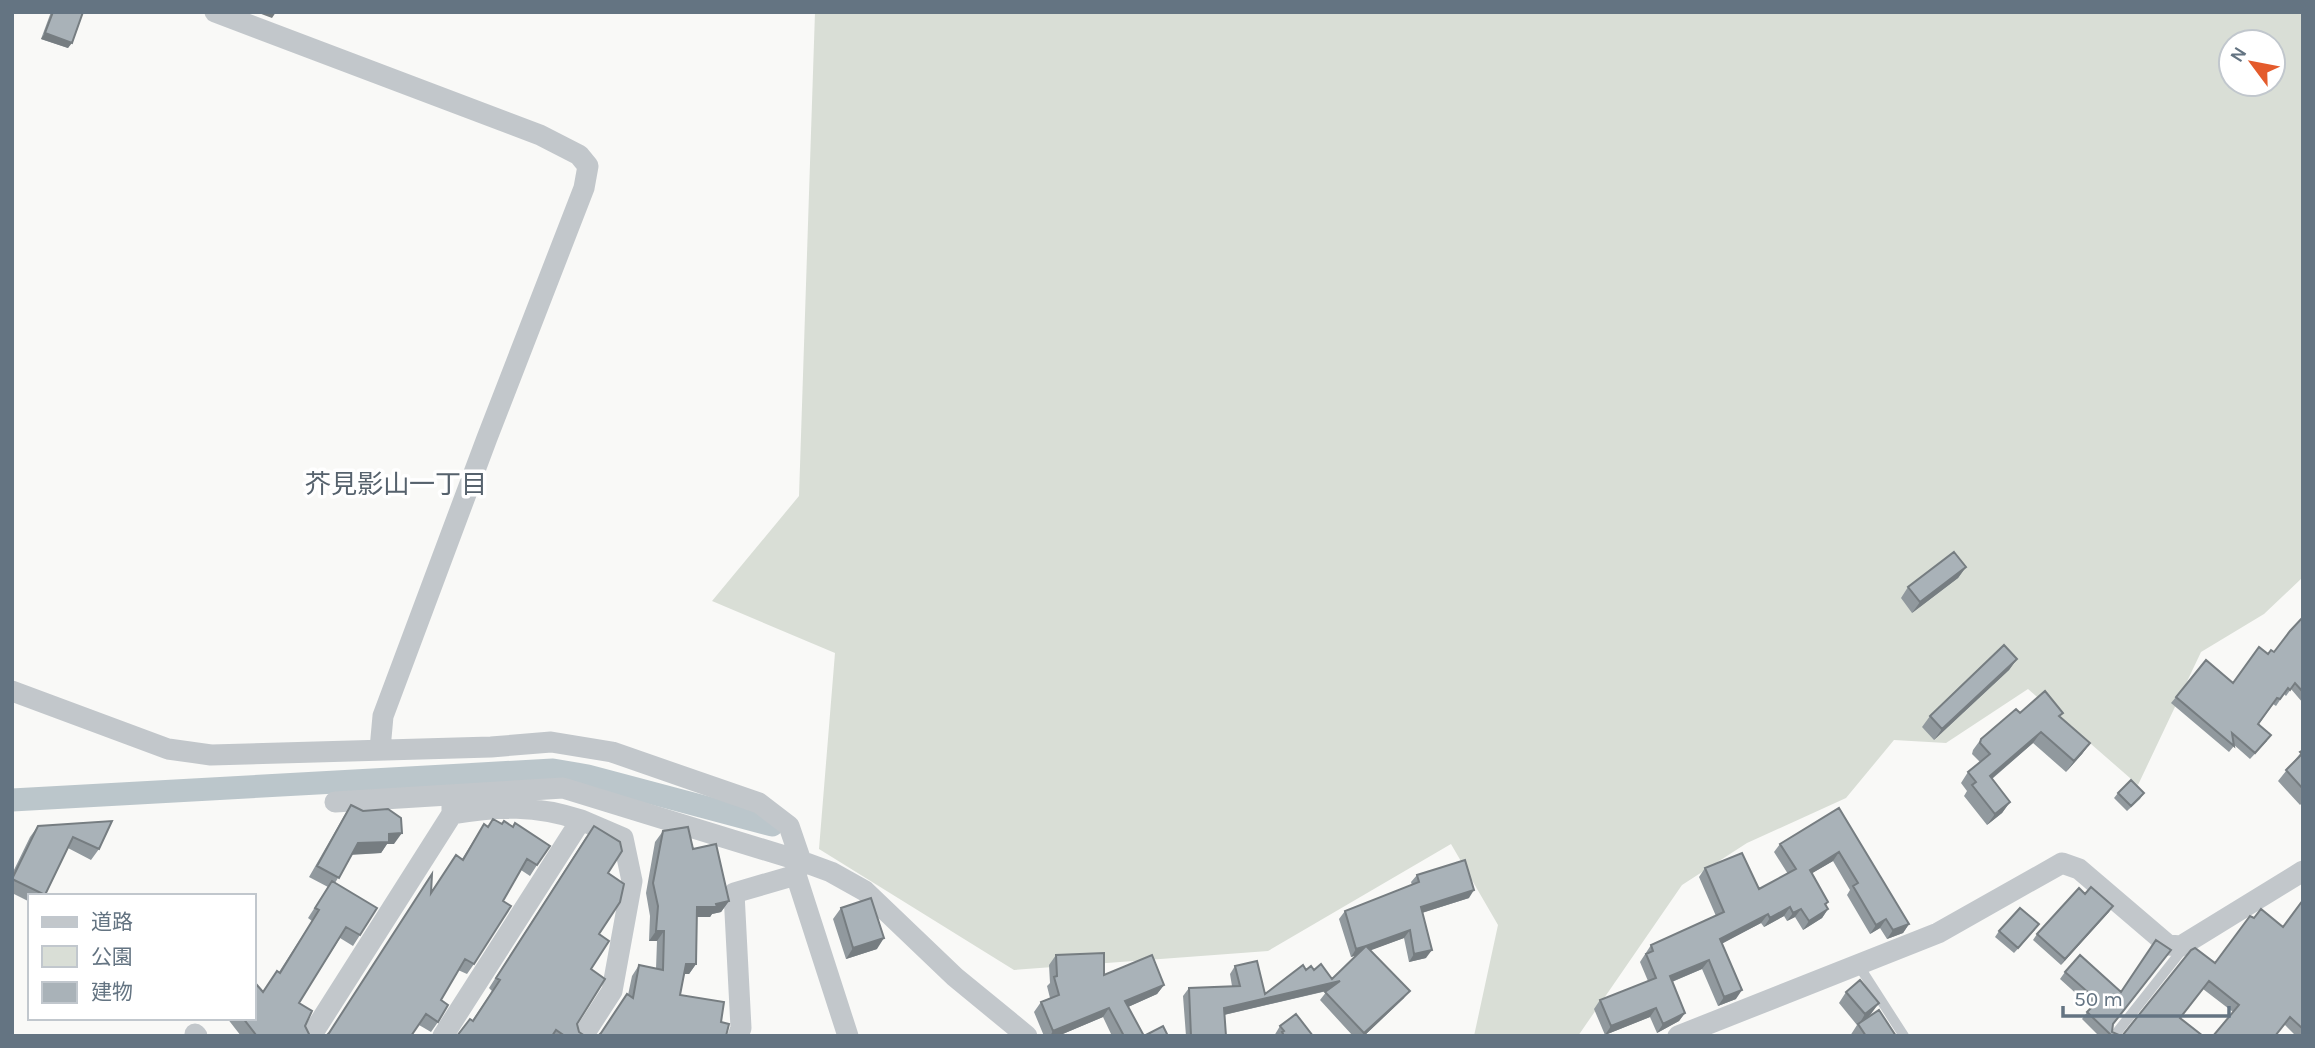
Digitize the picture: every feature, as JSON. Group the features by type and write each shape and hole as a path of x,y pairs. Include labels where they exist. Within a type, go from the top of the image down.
{"street":[{"path":"220,13 540,135 579,155 589,166 584,188 486,438 383,716 380,749"},
{"path":"12,691 168,749 211,755 491,747 551,742 611,752 759,803 789,826 798,868 849,1036"},
{"path":"452,804 563,789 798,868 831,872 865,891 955,976 1027,1036"},
{"path":"335,802 452,804 555,811 623,838 632,881 612,990 583,1036"},
{"path":"311,1036 452,804"},
{"path":"443,1036 581,820"},
{"path":"1678,1036 1938,933 2062,863 2078,869 2168,945 2181,946 2303,871"},
{"path":"738,1036 741,1028 734,893 798,868"}],"lane":[{"path":"2114,1036 2189,942"},
{"path":"1859,966 1904,1036"}],"green space":[{"path":"815,12 2303,12 2303,577 2264,614 2201,652 2138,785 2028,689 1946,743 1894,740 1846,798 1747,843 1682,885 1578,1036 1474,1036 1498,925 1451,844 1268,951 1014,970 819,849 835,653 712,601 799,496"}],"building":[{"path":"53,12 83,12 72,43 45,33"},
{"path":"1954,552 1966,567 1920,602 1908,587"},
{"path":"2303,617 2303,692 2295,683 2280,699 2277,698 2258,724 2271,735 2255,753 2232,733 2234,746 2176,697 2206,660 2233,683 2259,647 2268,654 2271,650 2274,652"},
{"path":"2004,645 2017,659 1942,729 1930,716"},
{"path":"2045,691 2063,713 2059,716 2090,743 2074,761 2041,732 1990,776 2010,802 1995,814 1972,785 1976,782 1968,772 1990,754 1980,743 1981,739 2016,709 2020,713"},
{"path":"2303,750 2303,789 2286,770"},
{"path":"2131,780 2144,793 2131,806 2118,793"},
{"path":"351,805 363,811 388,809 401,818 402,833 389,834 389,842 358,843 339,878 317,866"},
{"path":"1839,808 1909,924 1893,930 1886,919 1876,925 1853,886 1858,883 1839,852 1810,870 1828,902 1825,904 1828,909 1809,921 1801,909 1793,913 1790,907 1770,918 1768,914 1720,939 1742,990 1724,997 1709,960 1670,976 1685,1013 1663,1024 1656,1008 1611,1026 1600,1000 1656,978 1646,954 1653,951 1651,945 1724,912 1705,868 1742,853 1759,889 1796,869 1780,844"},
{"path":"493,819 502,824 504,821 513,827 515,823 550,846 537,865 527,859 503,901 511,906 474,964 465,959 441,1000 448,1005 438,1022 426,1014 411,1036 326,1036 432,874 431,893 456,855 463,860 484,824 488,827"},
{"path":"112,821 99,849 73,837 45,894 12,879 38,826"},
{"path":"594,826 620,842 622,851 608,873 624,884 620,902 599,934 609,941 591,969 605,979 577,1024 579,1032 585,1036 565,1036 556,1030 552,1036 457,1036 470,1019 473,1021 500,980 496,978"},
{"path":"688,827 693,849 716,844 729,901 716,904 717,907 697,907 696,964 686,964 680,995 724,1002 721,1022 729,1024 726,1036 598,1036 627,994 633,998 639,965 663,970 664,931 656,931 658,906 653,883 663,831"},
{"path":"1465,860 1474,890 1421,907 1432,950 1414,954 1410,930 1356,949 1345,911 1419,882 1417,875"},
{"path":"332,881 377,908 360,935 346,927 299,1003 312,1011 305,1026 310,1036 255,1036 245,1020 256,1020 256,986 263,992 277,971 280,973 319,910 315,908"},
{"path":"2091,887 2113,906 2065,959 2037,934 2079,888 2085,894"},
{"path":"871,898 884,938 853,948 841,908"},
{"path":"2303,900 2303,1029 2290,1017 2275,1036 2213,1036 2239,1005 2209,981 2180,1018 2203,1036 2122,1036 2191,950 2195,948 2215,963 2250,916 2254,918 2261,909 2283,927"},
{"path":"2020,908 2039,924 2018,948 1999,931"},
{"path":"2156,940 2171,950 2113,1024 2112,1032 2121,1036 2112,1036 2087,1012 2098,1001 2065,972 2080,955 2121,992"},
{"path":"1366,946 1410,991 1364,1033 1325,992 1340,981 1224,1008 1226,1036 1191,1036 1189,988 1240,986 1235,966 1257,961 1265,994 1303,965 1306,970 1311,966 1314,970 1321,964 1332,979"},
{"path":"1104,953 1104,975 1152,955 1164,985 1125,1001 1144,1036 1124,1036 1109,1008 1053,1031 1041,1002 1059,995 1054,977 1057,976 1056,955"},
{"path":"1860,980 1879,1003 1865,1014 1846,992"},
{"path":"1879,1010 1896,1036 1866,1036 1858,1024"},
{"path":"1296,1014 1313,1036 1284,1036 1280,1026"},
{"path":"1163,1026 1168,1036 1144,1036"}],"waterway":[{"path":"12,800 553,770 588,776 772,825"}],"district":[{"name":"芥見影山一丁目","path":"396,484"}]}
